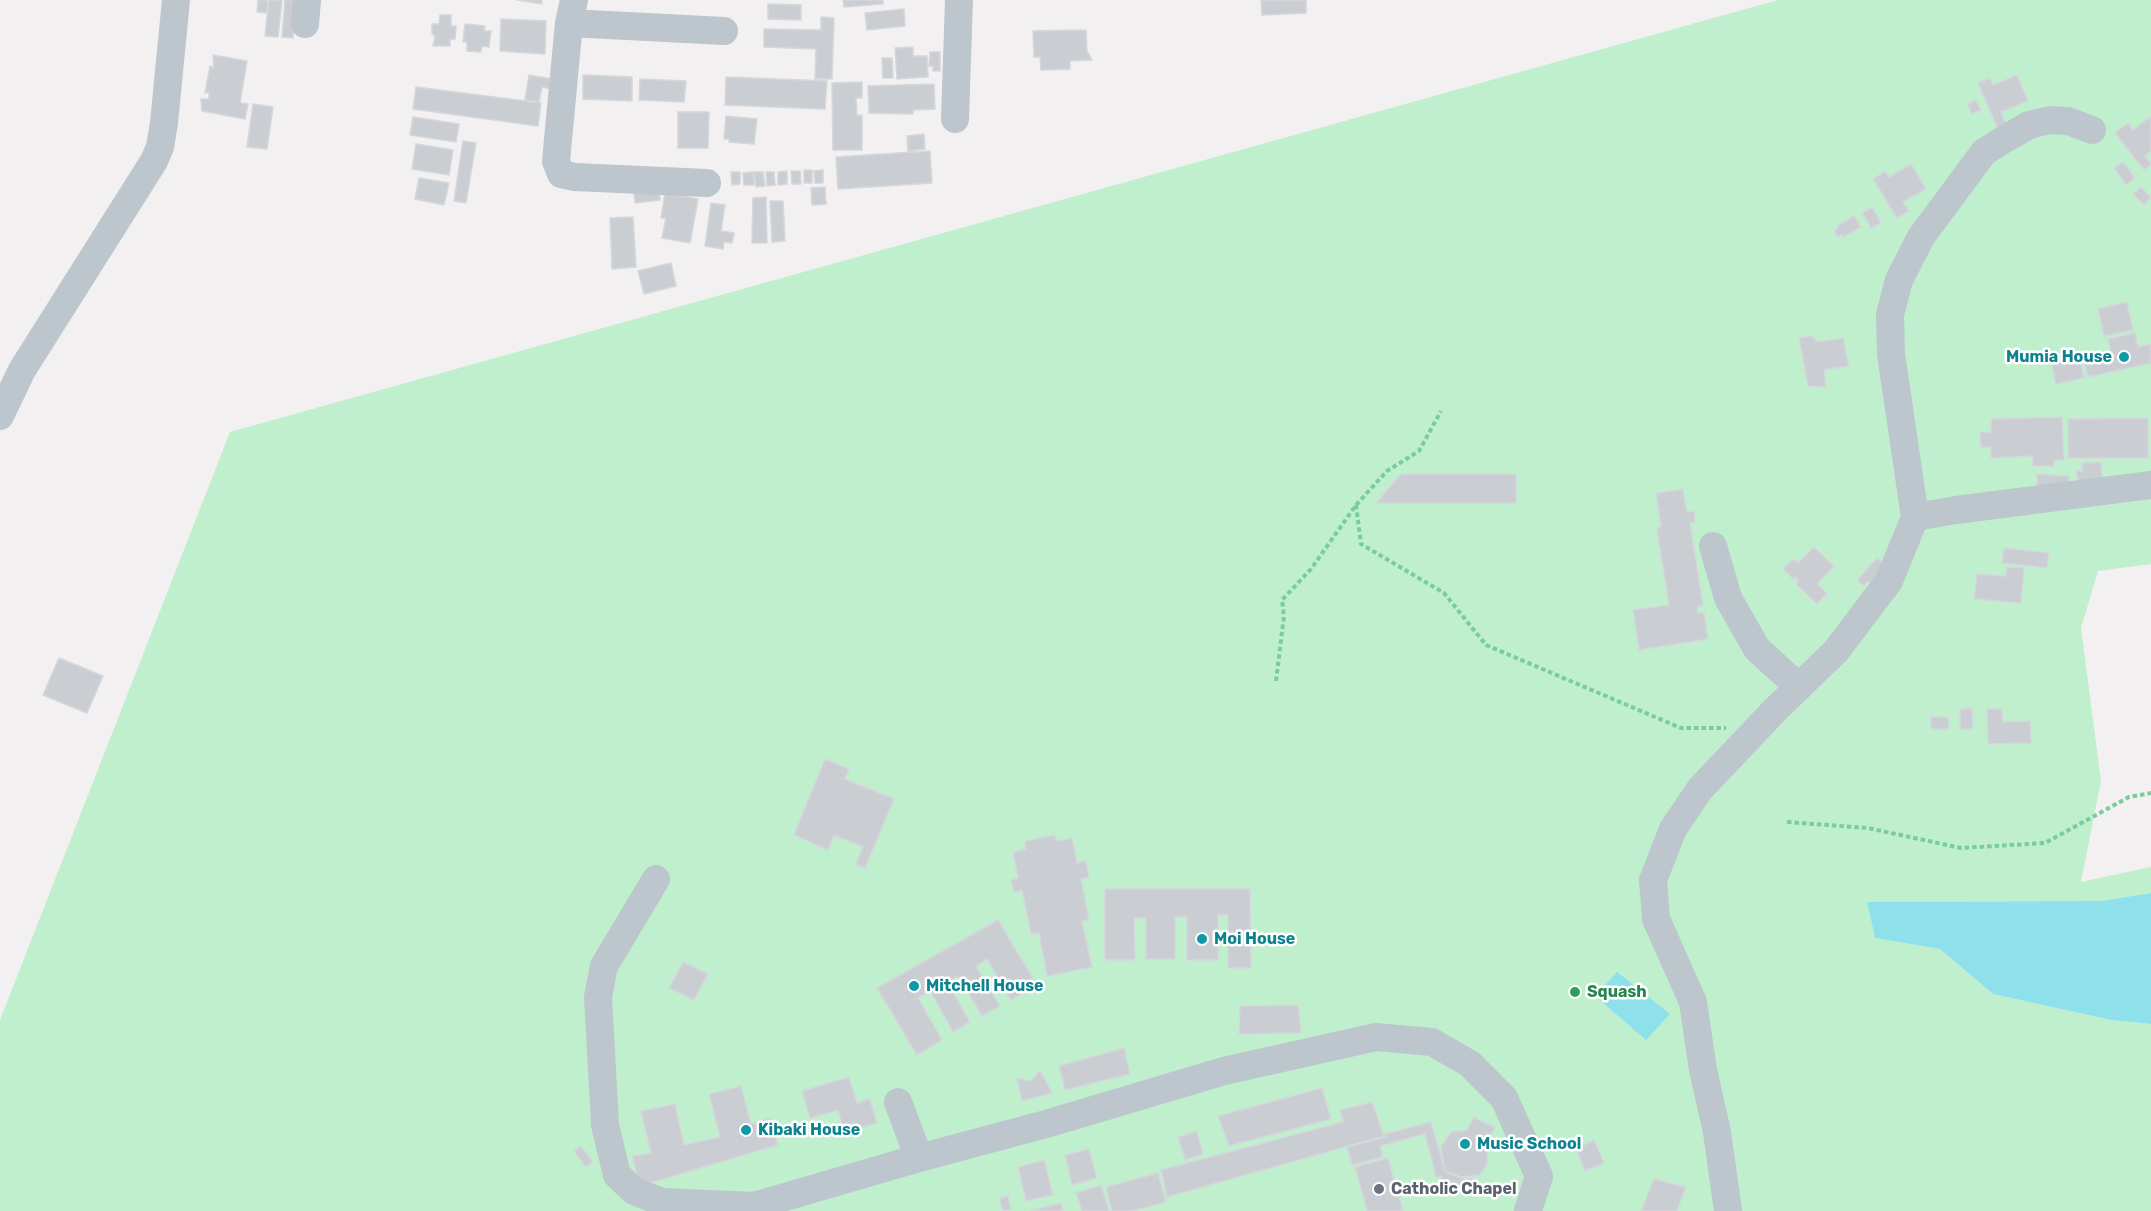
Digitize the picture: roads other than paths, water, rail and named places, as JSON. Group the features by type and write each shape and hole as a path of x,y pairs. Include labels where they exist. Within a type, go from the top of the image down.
{"street":[{"path":"0,416 39,340 116,223 154,161 160,147 176,0"},
{"path":"955,119 959,0"},
{"path":"707,183 575,177 561,174 556,161 572,11 724,31"},
{"path":"1728,1211 1717,1132 1703,1070 1693,1002 1656,919 1653,880 1673,829 1700,789 1836,651 1888,581 1915,517 1891,354 1890,315 1899,280 1921,237 1984,152 2030,125 2050,120 2068,121 2092,130"},
{"path":"1915,517 2151,485"},
{"path":"1713,546 1728,598 1757,649 1799,687"},
{"path":"656,879 604,966 598,997 605,1125 617,1175 634,1191 662,1202 747,1208 1046,1124 1224,1071 1376,1037 1432,1042 1470,1064 1504,1098 1539,1176 1528,1211"},
{"path":"898,1102 919,1158"}],"water":[{"path":"2151,893 2151,1024 2111,1020 1993,994 1940,949 1875,938 1867,902 2101,901"},
{"path":"1617,972 1670,1014 1646,1040 1595,996"}],"place":[{"name":"Mumia House","path":"2124,357"},
{"name":"Moi House","path":"1202,939"},
{"name":"Mitchell House","path":"914,986"},
{"name":"Squash","path":"1575,992"},
{"name":"Kibaki House","path":"746,1130"},
{"name":"Music School","path":"1465,1144"},
{"name":"Catholic Chapel","path":"1379,1189"}]}
